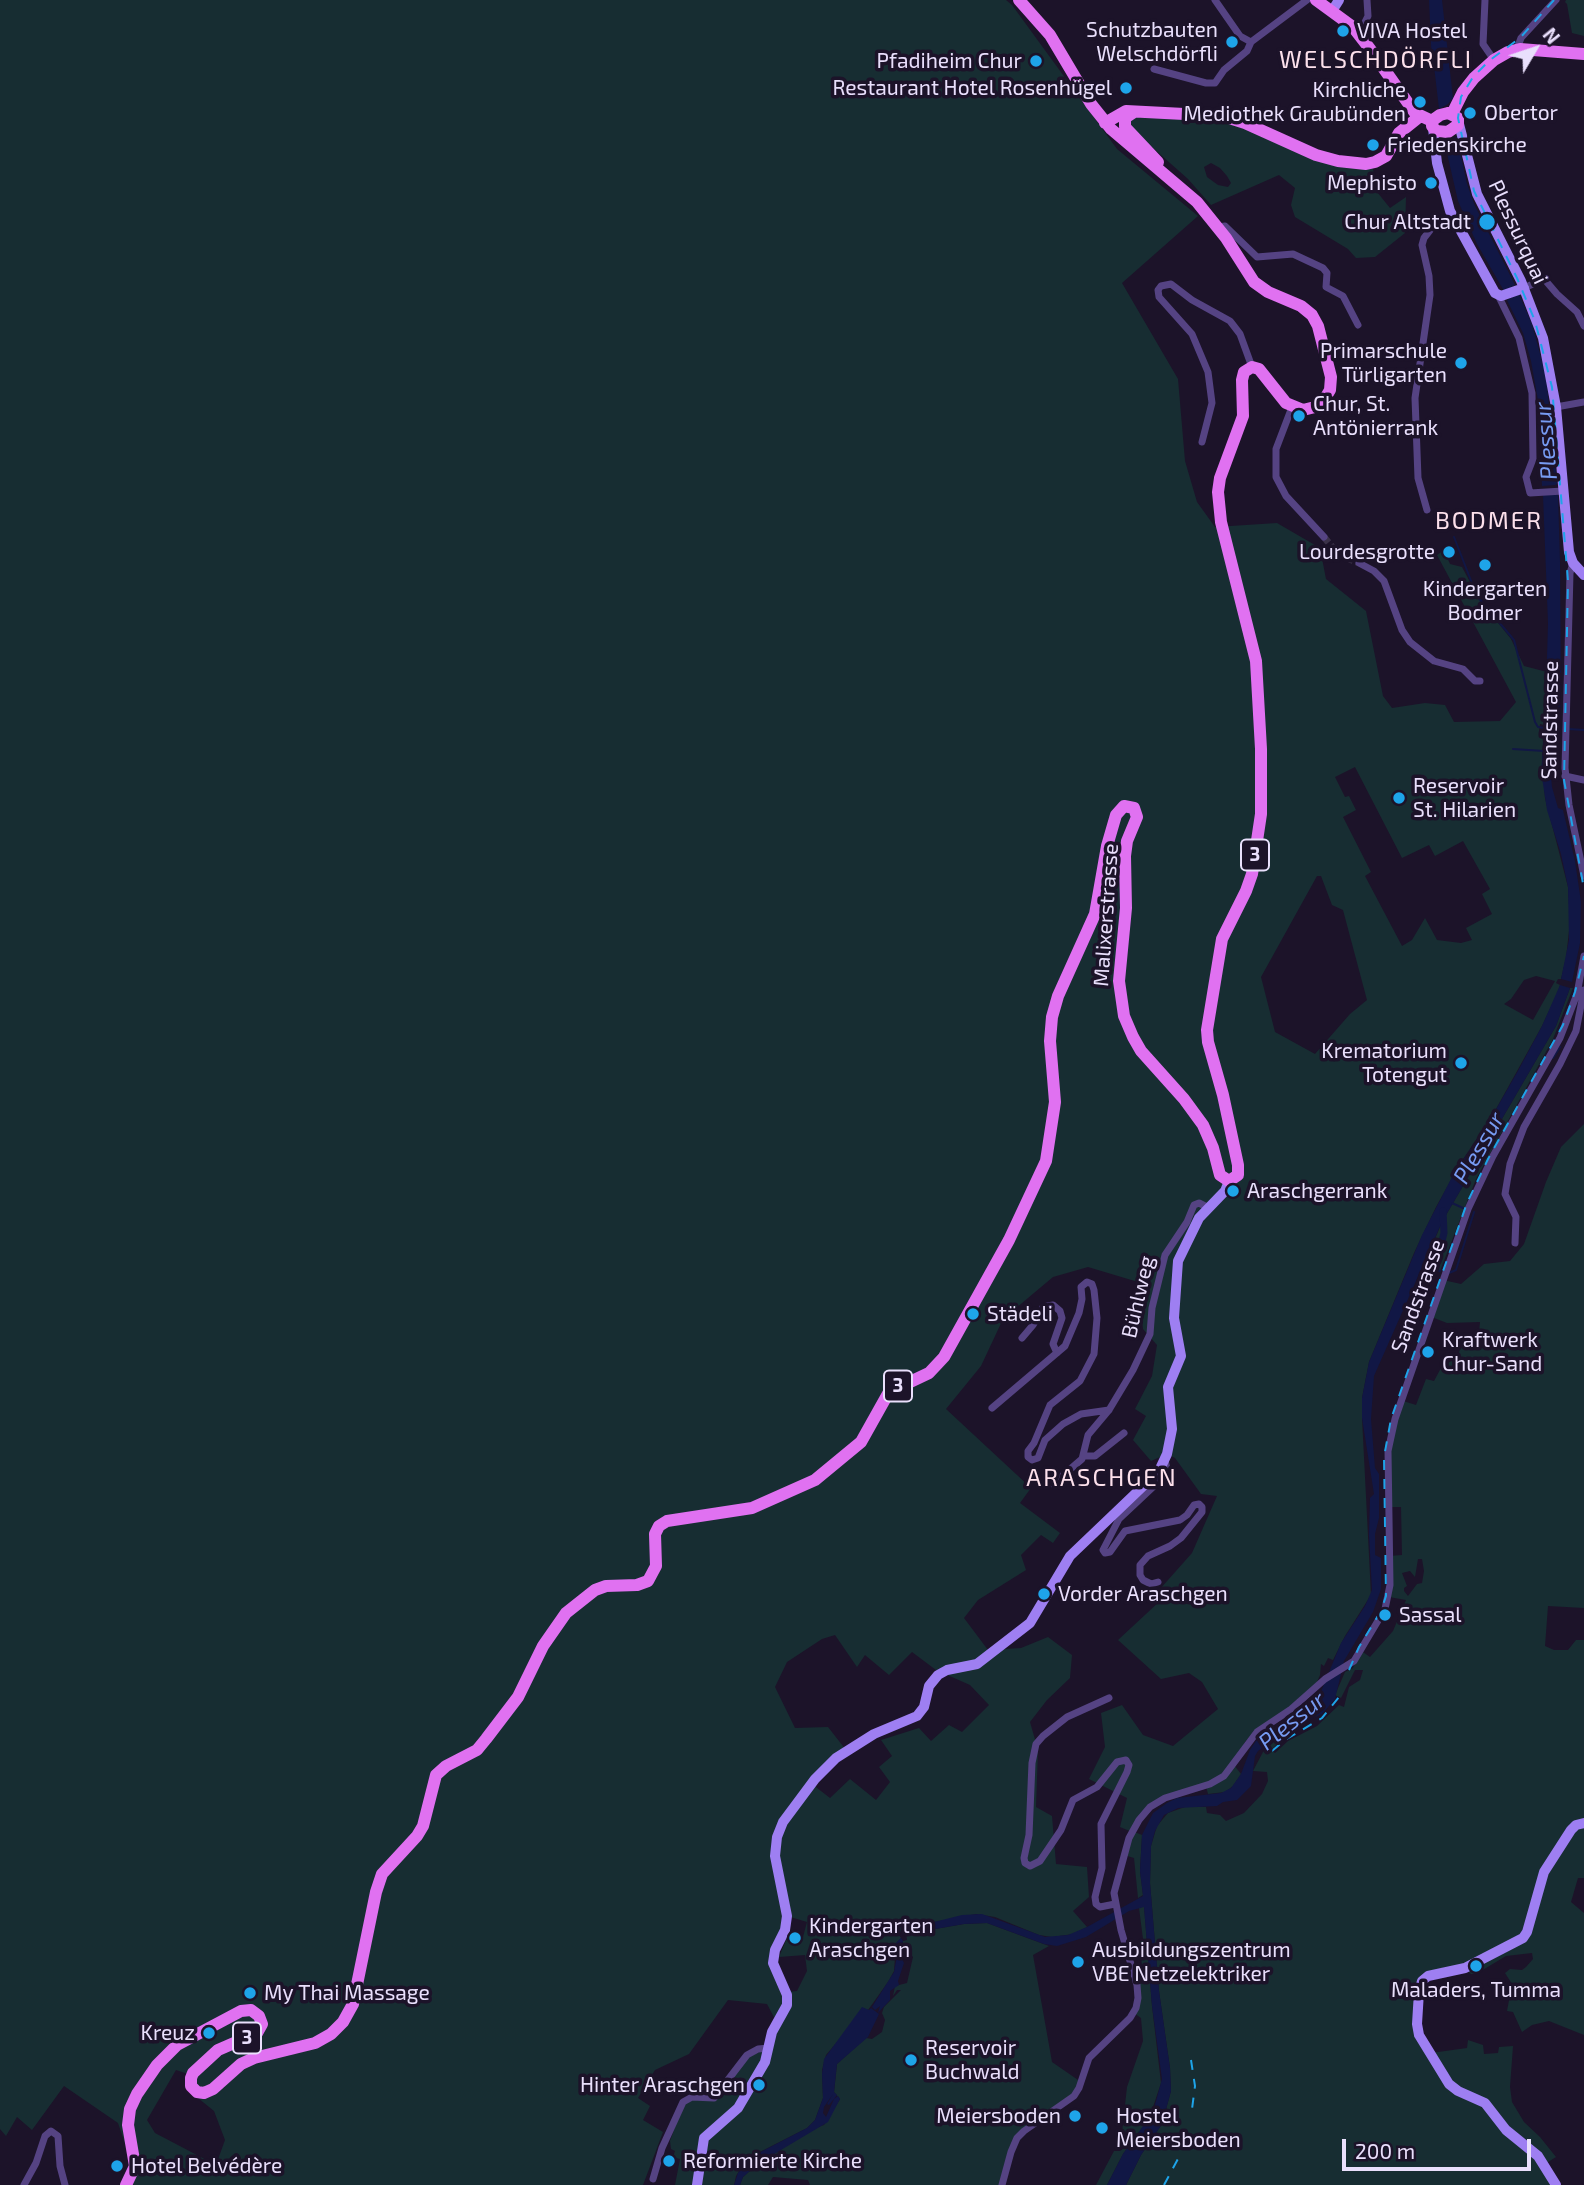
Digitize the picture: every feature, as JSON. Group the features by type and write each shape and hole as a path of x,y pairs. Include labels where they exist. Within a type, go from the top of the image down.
{"main road":[{"path":"1019,0 1050,35 1105,123 1128,146 1171,178"},
{"path":"1316,0 1336,6 1419,117 1447,121 1468,85 1494,60 1517,49 1584,54"},
{"path":"1105,123 1122,112 1228,117 1316,155 1361,164 1376,162 1386,156 1399,133 1419,117"},
{"path":"1134,112 1124,119 1126,129 1219,228 1254,282 1304,308 1317,323 1331,377 1330,390 1324,400 1315,407 1303,410 1292,407 1281,398 1261,370 1252,368"},
{"name":"3","path":"1229,1181 1237,1178 1239,1169 1207,1030 1222,939 1252,874 1262,792 1256,660 1217,498 1220,478 1243,416 1242,377 1244,372 1252,368"},
{"name":"Malixerstrasse","path":"126,2185 135,2166 128,2125 131,2104 157,2065 177,2045 241,2011 251,2010 259,2016 262,2024 257,2033 218,2050 193,2073 191,2086 197,2092 204,2093 213,2089 232,2070 245,2062 326,2038 347,2016 356,1992 382,1874 423,1826 436,1775 446,1766 477,1750 486,1739 517,1697 554,1627 566,1613 594,1590 606,1586 637,1585 648,1581 656,1566 655,1534 659,1526 667,1521 752,1508 814,1480 860,1442 889,1392 929,1373 947,1354 1009,1240 1046,1161 1055,1109 1050,1041 1054,1009 1093,921 1109,839 1116,815 1124,806 1132,807 1137,815 1127,841 1125,856 1126,908 1119,981 1124,1016 1141,1051 1199,1119 1213,1148 1220,1175 1229,1181"}],"street":[{"path":"1215,0 1240,36 1251,42"},
{"path":"1154,69 1213,83 1247,51 1251,42 1307,0"},
{"path":"1362,28 1368,16 1367,0"},
{"path":"1487,0 1483,44 1494,60"},
{"path":"1517,49 1521,38 1556,0"},
{"path":"1447,121 1440,174 1454,218 1501,296 1519,338 1532,393 1533,458 1526,477 1530,493 1561,491"},
{"name":"Plessurquai","path":"1447,121 1543,338 1556,407 1561,491 1569,552 1573,563"},
{"path":"1427,510 1418,478 1415,398 1430,295 1422,244 1431,229 1454,218"},
{"path":"1219,228 1225,226 1257,257 1293,254 1323,268 1327,273 1326,288 1343,296 1358,325"},
{"path":"1501,296 1545,279 1559,297 1577,312 1584,326"},
{"path":"1202,442 1212,402 1208,372 1192,334 1159,297 1158,290 1161,286 1171,284 1189,299 1230,321 1240,334 1252,368"},
{"path":"1556,407 1584,402"},
{"path":"1292,407 1276,449 1276,477 1286,496 1324,537"},
{"path":"1359,563 1374,571 1384,581 1409,642 1434,661 1462,669 1475,681 1480,681"},
{"path":"1573,563 1584,575"},
{"name":"Sandstrasse","path":"1573,563 1570,573 1565,776 1584,876"},
{"path":"1565,776 1584,780"},
{"name":"Sandstrasse","path":"1116,1906 1115,1887 1126,1847 1142,1815 1170,1795 1221,1778 1234,1765 1254,1736 1290,1710 1325,1679 1350,1664 1382,1615 1389,1597 1388,1451 1392,1426 1468,1209 1493,1156 1560,1038 1577,994 1584,957"},
{"path":"1515,1244 1516,1217 1504,1191 1512,1159 1521,1133 1581,1021 1584,990"},
{"path":"697,2185 704,2138 737,2108 764,2065 773,2029 785,2013 788,2003 773,1962 787,1916 775,1856 777,1837 785,1819 821,1772 840,1755 874,1734 918,1716 935,1677 947,1670 970,1667 980,1662 1006,1639 1030,1623 1070,1556 1155,1476 1165,1460 1173,1423 1168,1387 1181,1356 1174,1318 1176,1272 1188,1236 1207,1208 1225,1191 1229,1181"},
{"name":"Bühlweg","path":"1053,1484 1083,1456 1088,1435 1109,1410 1149,1339 1160,1270 1167,1251 1185,1226 1194,1205 1201,1203 1207,1208"},
{"name":"Bühlweg","path":"992,1408 1067,1342 1078,1316 1082,1285 1090,1283 1094,1290 1097,1318 1093,1357 1078,1382 1050,1405 1034,1443 1027,1452 1028,1457 1034,1460 1038,1458 1045,1440 1064,1423 1082,1414 1109,1410"},
{"path":"1022,1338 1045,1306 1055,1306 1062,1318 1053,1344 1057,1353"},
{"name":"Bühlweg","path":"1083,1456 1095,1455 1125,1433"},
{"path":"1158,1582 1151,1584 1143,1580 1140,1565 1148,1556 1182,1537 1201,1514 1202,1507 1199,1504 1194,1505 1180,1520 1125,1531 1110,1552 1105,1553 1103,1550 1119,1519 1168,1473 1165,1460"},
{"path":"1002,2185 1017,2138 1070,2099 1079,2088 1089,2058 1128,2020 1136,2008 1137,1985 1116,1906 1100,1907 1096,1904 1095,1897 1102,1866 1101,1824 1129,1763 1126,1760 1117,1762 1096,1789 1073,1800 1061,1830 1039,1863 1030,1866 1025,1863 1024,1858 1029,1835 1032,1763 1036,1744 1067,1717 1109,1698"},
{"path":"1556,2185 1538,2156 1506,2130 1485,2102 1458,2091 1448,2081 1419,2035 1419,1992 1422,1981 1428,1976 1465,1968 1523,1938 1544,1872 1571,1830 1584,1823"},
{"path":"653,2179 662,2148 683,2102 694,2097 714,2098 747,2055 758,2049 769,2049"},
{"path":"24,2185 36,2163 45,2136 51,2131 58,2136 60,2166 65,2185"}],"green space":[{"path":"0,0 1006,0 1117,149 1198,216 1122,283 1178,379 1185,461 1197,502 1215,527 1277,523 1320,548 1326,579 1366,611 1383,696 1392,708 1425,703 1445,705 1454,722 1500,721 1516,702 1437,555 1444,550 1450,564 1462,567 1479,599 1511,639 1524,666 1547,672 1544,725 1540,724 1539,731 1544,731 1542,754 1545,798 1568,887 1570,922 1566,958 1561,979 1556,983 1560,985 1558,992 1542,1026 1491,1118 1461,1162 1436,1207 1369,1362 1362,1398 1362,1418 1371,1595 1333,1660 1328,1658 1324,1666 1321,1664 1317,1682 1288,1708 1255,1730 1245,1742 1234,1765 1241,1774 1233,1786 1225,1792 1208,1794 1206,1786 1155,1804 1132,1831 1142,1835 1140,1871 1143,1895 1138,1898 1134,1858 1124,1855 1132,1832 1120,1827 1127,1798 1089,1779 1105,1747 1101,1713 1122,1705 1143,1735 1173,1746 1218,1709 1202,1682 1189,1673 1161,1679 1118,1640 1160,1601 1160,1589 1192,1553 1217,1496 1201,1494 1175,1458 1167,1454 1151,1461 1133,1440 1146,1416 1135,1409 1152,1376 1157,1345 1143,1329 1138,1282 1088,1267 1053,1277 1003,1319 981,1366 946,1409 1031,1488 1020,1503 1060,1533 1053,1543 1041,1535 1021,1555 1026,1570 978,1600 964,1618 988,1650 1021,1648 1048,1637 1072,1655 1070,1678 1047,1700 1030,1722 1038,1750 1036,1807 1052,1816 1056,1864 1087,1867 1089,1897 1073,1911 1087,1927 1073,1934 1052,1937 1039,1935 995,1917 976,1914 930,1923 923,1928 987,1923 1049,1946 1033,1955 1052,2062 1081,2082 1077,2091 1017,2138 1002,2185 810,2185 808,2180 773,2177 768,2185 740,2185 743,2177 759,2163 824,2125 840,2099 834,2092 837,2064 866,2038 872,2039 882,2032 884,2007 901,1990 897,1990 893,1996 895,1986 907,1983 913,1957 909,1953 901,1956 903,1941 907,1940 906,1933 902,1934 902,1930 898,1934 901,1938 896,1943 894,1971 888,1982 868,2010 862,2008 826,2055 822,2070 823,2098 815,2120 807,2128 756,2154 743,2165 734,2185 675,2185 680,2159 673,2157 675,2151 671,2149 670,2141 684,2101 709,2098 743,2059 769,2048 777,2023 767,2004 728,2000 689,2054 655,2070 638,2098 650,2106 643,2120 663,2132 643,2185 125,2185 133,2167 118,2123 64,2086 32,2130 17,2117 6,2136 0,2129","holes":["1355,767 1402,858 1429,845 1435,856 1463,841 1490,889 1482,894 1492,914 1466,928 1472,940 1461,943 1437,940 1425,918 1412,940 1402,946 1365,876 1371,872 1343,817 1356,810 1349,796 1345,797 1335,777","1317,876 1321,876 1332,905 1343,910 1367,1000 1350,1014 1315,1054 1275,1032 1261,977","1536,976 1555,981 1533,1020 1504,1004 1511,999 1524,980","835,1635 857,1667 865,1655 889,1675 912,1652 936,1670 970,1685 989,1705 962,1732 949,1725 931,1741 919,1728 881,1740 892,1756 879,1767 890,1782 876,1800 850,1779 830,1798 812,1784 846,1750 828,1727 795,1728 775,1687 787,1662 822,1639","787,1916 807,1922 803,1937 789,1933 779,1957 805,1955 807,1971 797,1991 786,1992 775,1950","176,2070 188,2074 188,2090 214,2111 225,2140 216,2165 155,2133 147,2120"]},
{"path":"1566,0 1584,0 1584,36 1572,33"},
{"path":"1213,115 1308,152 1371,163 1377,183 1373,187 1390,208 1406,197 1405,233 1375,257 1356,258 1348,249 1295,217 1291,205 1295,188 1279,175 1211,205 1188,179 1135,132 1126,117","holes":["1211,163 1220,168 1231,183 1228,187 1218,185 1207,177 1204,167"]},
{"path":"1570,988 1573,988 1553,1039 1476,1179 1440,1271 1424,1266 1442,1222 1556,1026"},
{"path":"1584,1124 1584,1608 1548,1606 1545,1646 1554,1650 1568,1650 1576,1640 1584,1640 1584,1878 1578,1878 1571,1902 1584,1913 1584,2035 1549,2021 1532,2025 1522,2032 1513,2012 1507,2011 1512,1984 1505,1973 1510,1969 1522,1970 1533,1959 1532,1953 1506,1956 1476,1974 1471,1974 1465,1968 1428,1976 1417,2019 1431,2053 1467,2048 1468,2040 1483,2045 1484,2054 1498,2053 1499,2047 1513,2046 1510,2087 1512,2102 1524,2122 1556,2157 1545,2164 1556,2185 1126,2185 1141,2155 1162,2124 1171,2091 1150,1883 1151,1846 1157,1826 1168,1813 1185,1807 1206,1807 1207,1813 1220,1815 1226,1821 1244,1813 1262,1794 1268,1781 1267,1772 1253,1771 1263,1752 1278,1738 1301,1727 1271,1750 1275,1753 1288,1741 1317,1726 1339,1705 1344,1707 1349,1687 1360,1680 1363,1670 1355,1670 1341,1698 1335,1695 1345,1672 1353,1668 1360,1650 1370,1657 1393,1631 1406,1600 1389,1597 1389,1556 1402,1555 1401,1507 1389,1507 1388,1465 1400,1400 1416,1405 1426,1379 1434,1381 1441,1368 1458,1356 1461,1345 1479,1332 1480,1322 1447,1323 1429,1316 1443,1280 1461,1284 1484,1264 1510,1261 1524,1244 1561,1147","holes":["1418,1559 1422,1559 1422,1583 1417,1584 1408,1596 1404,1591 1407,1586 1402,1573 1410,1571 1415,1577"]},
{"path":"1144,1906 1161,2083 1149,2119 1123,2154 1107,2185 1096,2185 1114,2151 1120,2151 1127,2087 1143,2041 1141,2018 1134,2013 1137,1985 1143,1983 1140,1940 1143,1939 1139,1908"}],"water":[{"path":"1429,0 1442,0 1453,98 1439,109 1432,65"},
{"path":"1457,137 1467,184 1475,206 1515,285 1504,291 1477,244 1458,201 1444,140"},
{"name":"Plessur","path":"1519,294 1532,324 1546,376 1555,485 1542,486 1539,406 1531,361 1523,333 1507,300"},
{"path":"1556,494 1560,562 1561,689 1558,725 1550,754 1550,766 1552,787 1558,808 1563,810 1575,861 1581,902 1580,943 1572,982 1561,979 1569,940 1568,887 1547,810 1541,771 1548,623 1543,495"},
{"name":"Plessur","path":"1560,985 1570,988 1556,1026 1442,1222 1374,1376 1371,1419 1375,1468 1379,1474 1379,1518 1375,1534 1375,1555 1381,1558 1381,1589 1373,1612 1344,1661 1335,1699 1322,1714 1283,1732 1258,1751 1251,1786 1237,1800 1223,1802 1217,1806 1178,1808 1164,1815 1155,1831 1151,1846 1150,1883 1171,2091 1162,2124 1141,2155 1126,2185 1107,2185 1123,2154 1153,2112 1162,2079 1152,2006 1144,1907 1129,1911 1086,1937 1057,1946 1044,1944 987,1923 923,1928 930,1923 962,1915 982,1914 1045,1937 1068,1935 1143,1896 1140,1871 1142,1835 1153,1813 1177,1798 1221,1793 1231,1788 1241,1774 1256,1741 1320,1694 1341,1643 1372,1590 1369,1535 1370,1498 1374,1494 1362,1418 1362,1398 1369,1362 1422,1235 1452,1177 1519,1069"},
{"path":"901,1938 901,1957 904,1963 899,1985 890,1991 890,2000 878,2013 880,2006 875,2010 872,2007 894,1972 896,1943"},
{"path":"862,2007 869,2010 871,2008 879,2014 868,2037 837,2064 834,2092 837,2095 829,2105 827,2104 833,2094 824,2107 823,2113 826,2117 834,2099 838,2096 840,2099 828,2122 759,2163 743,2177 740,2185 734,2185 738,2173 751,2157 807,2128 815,2120 823,2098 824,2059"}],"waterway":[{"path":"1454,537 1477,596 1514,640 1535,722 1538,727 1545,728"},
{"path":"1568,729 1584,730"},
{"path":"1513,749 1544,751"},
{"path":"1553,1058 1560,1047"},
{"path":"1452,1203 1463,1208"},
{"path":"1436,1266 1444,1233 1443,1211"},
{"path":"1449,1273 1456,1270 1474,1212"},
{"path":"1424,1266 1440,1271"}],"tunnel":[{"path":"1324,537 1338,554 1359,563"}],"railway":[{"path":"1554,0 1520,38 1490,60 1473,77 1461,97 1458,118 1474,191 1535,321 1552,387 1568,581 1564,780 1584,889"},
{"path":"1349,1670 1359,1647 1381,1611 1386,1596 1384,1457 1391,1419 1467,1203 1488,1159 1563,1025 1584,956"},
{"path":"1272,1751 1322,1718 1339,1697"},
{"path":"1191,2060 1195,2086 1192,2109"},
{"path":"1164,2185 1180,2155"}],"place":[{"name":"VIVA Hostel","path":"1343,31"},
{"name":"Schutzbauten Welschdörfli","path":"1232,42"},
{"name":"Pfadiheim Chur","path":"1036,61"},
{"name":"Restaurant Hotel Rosenhügel","path":"1126,88"},
{"name":"Kirchliche Mediothek Graubünden","path":"1420,102"},
{"name":"Obertor","path":"1470,113"},
{"name":"Friedenskirche","path":"1373,145"},
{"name":"Mephisto","path":"1431,183"},
{"name":"Chur Altstadt","path":"1487,222"},
{"name":"Primarschule Türligarten","path":"1461,363"},
{"name":"Chur, St. Antönierrank","path":"1299,416"},
{"name":"Lourdesgrotte","path":"1449,552"},
{"name":"Kindergarten Bodmer","path":"1485,565"},
{"name":"Reservoir St. Hilarien","path":"1399,798"},
{"name":"Krematorium Totengut","path":"1461,1063"},
{"name":"Araschgerrank","path":"1233,1191"},
{"name":"Städeli","path":"973,1314"},
{"name":"Kraftwerk Chur-Sand","path":"1428,1352"},
{"name":"Vorder Araschgen","path":"1044,1594"},
{"name":"Sassal","path":"1385,1615"},
{"name":"Kindergarten Araschgen","path":"795,1938"},
{"name":"Ausbildungszentrum VBE Netzelektriker","path":"1078,1962"},
{"name":"Maladers, Tumma","path":"1476,1966"},
{"name":"My Thai Massage","path":"250,1993"},
{"name":"Kreuz","path":"209,2033"},
{"name":"Reservoir Buchwald","path":"911,2060"},
{"name":"Hinter Araschgen","path":"759,2085"},
{"name":"Meiersboden","path":"1075,2116"},
{"name":"Hostel Meiersboden","path":"1102,2128"},
{"name":"Reformierte Kirche","path":"669,2161"},
{"name":"Hotel Belvédère","path":"117,2166"}],"district":[{"name":"WELSCHDÖRFLI","path":"1376,60"},
{"name":"BODMER","path":"1489,521"},
{"name":"ARASCHGEN","path":"1102,1478"}]}
